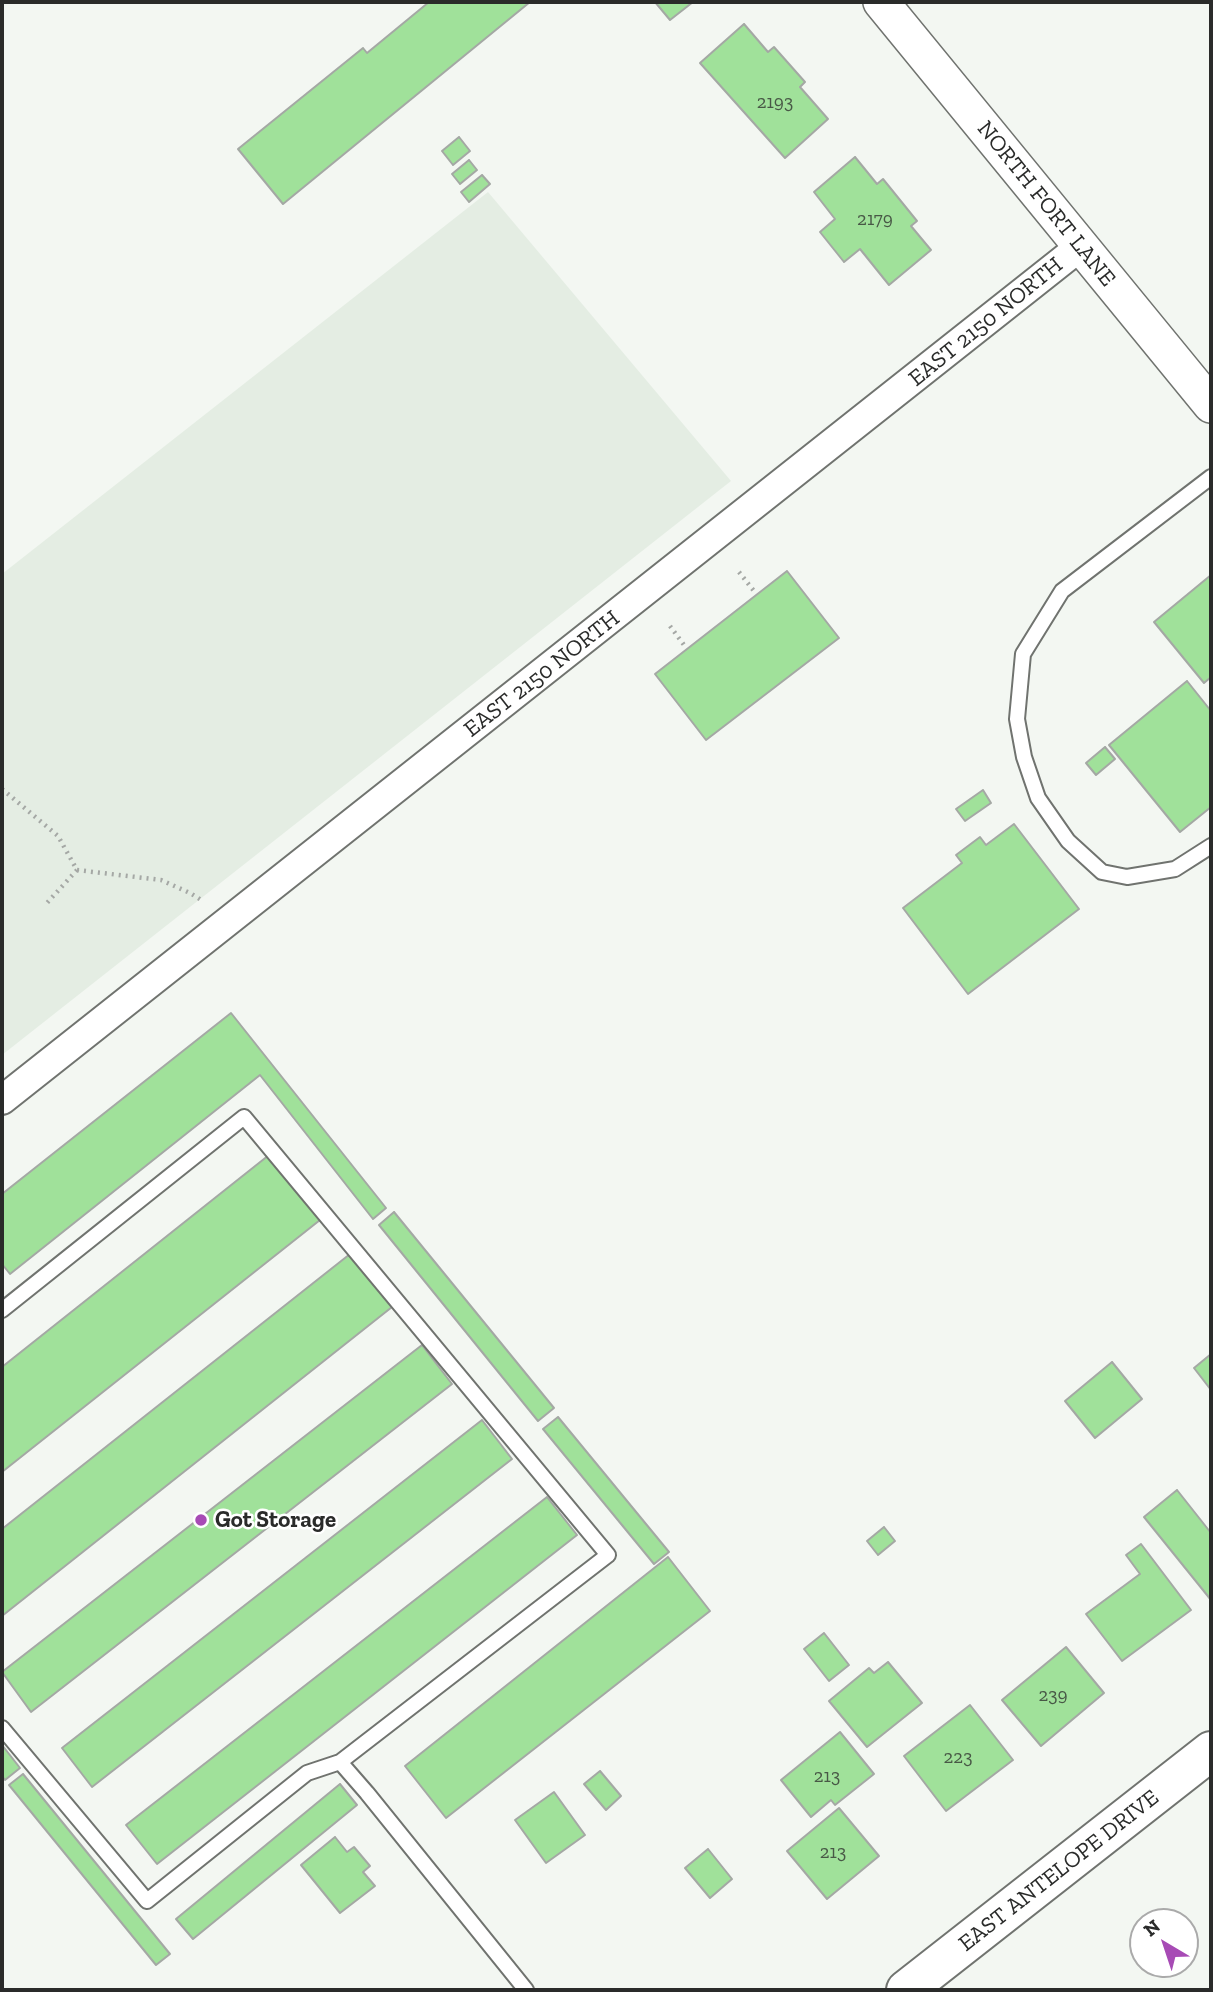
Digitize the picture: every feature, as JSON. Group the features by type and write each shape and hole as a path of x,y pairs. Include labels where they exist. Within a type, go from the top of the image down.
{"main road":[{"name":"EAST ANTELOPE DRIVE","path":"906,1990 1211,1751"}],"street":[{"name":"NORTH FORT LANE","path":"881,2 1211,405"},
{"name":"EAST 2150 NORTH","path":"2,1100 1081,246"}],"lane":[{"path":"1211,477 1062,591 1023,654 1017,719 1024,757 1038,799 1068,841 1102,872 1126,877 1175,869 1211,846"},
{"path":"2,1310 244,1117 608,1555 340,1762 307,1773 147,1901 2,1728"},
{"path":"340,1762 368,1793 526,1990"}],"path":[{"path":"739,572 754,591"},
{"path":"670,626 684,645"},
{"path":"2,789 58,836 77,870"},
{"path":"77,870 161,880 190,893 232,919"},
{"path":"46,904 77,870"}],"shaded area":[{"path":"488,192 731,481 2,1055 2,574"}],"building":[{"path":"429,2 530,2 283,204 238,149 363,48 367,53"},
{"path":"655,2 693,2 670,20"},
{"path":"744,24 768,52 774,47 805,82 800,87 828,119 785,158 700,63"},
{"path":"459,137 470,151 453,165 442,151"},
{"path":"855,157 877,184 883,179 917,221 911,226 931,250 889,285 860,249 844,262 820,232 835,219 814,192"},
{"path":"469,160 477,170 460,184 452,174"},
{"path":"482,175 490,184 469,202 461,192"},
{"path":"787,571 839,638 706,740 655,674"},
{"path":"1211,575 1211,677 1204,683 1154,622"},
{"path":"1187,681 1211,711 1211,807 1180,832 1109,745"},
{"path":"1105,747 1115,759 1096,775 1086,763"},
{"path":"983,790 991,803 965,821 956,809"},
{"path":"1014,824 1079,909 968,994 903,908 962,863 956,855 980,837 986,845"},
{"path":"231,1013 386,1208 373,1219 260,1075 10,1274 2,1264 2,1194"},
{"path":"269,1155 320,1220 2,1472 2,1367"},
{"path":"394,1212 554,1408 538,1421 379,1225"},
{"path":"350,1254 392,1307 2,1616 2,1529"},
{"path":"422,1345 452,1384 31,1712 2,1672"},
{"path":"1211,1354 1211,1390 1194,1368"},
{"path":"1112,1362 1142,1399 1095,1438 1065,1401"},
{"path":"558,1417 669,1552 654,1564 543,1429"},
{"path":"482,1420 512,1459 92,1787 62,1748"},
{"path":"1177,1490 1211,1533 1211,1600 1144,1517"},
{"path":"547,1497 577,1535 157,1864 126,1825"},
{"path":"884,1527 895,1541 878,1555 867,1541"},
{"path":"1141,1544 1191,1610 1122,1661 1086,1614 1140,1574 1126,1555"},
{"path":"668,1557 710,1611 446,1818 405,1766"},
{"path":"824,1633 849,1665 829,1681 804,1649"},
{"path":"1066,1647 1104,1693 1041,1746 1002,1700"},
{"path":"888,1662 922,1703 867,1747 829,1701 869,1668 874,1673"},
{"path":"970,1705 1013,1760 946,1811 904,1756"},
{"path":"840,1732 874,1774 835,1805 831,1800 811,1817 781,1780"},
{"path":"2,1745 20,1768 5,1780 2,1776"},
{"path":"600,1771 621,1796 606,1810 584,1784"},
{"path":"23,1774 170,1954 156,1965 9,1785"},
{"path":"340,1784 357,1805 193,1939 176,1919"},
{"path":"554,1792 585,1835 546,1863 515,1820"},
{"path":"839,1808 879,1856 827,1899 787,1851"},
{"path":"335,1837 347,1852 354,1847 370,1866 363,1872 375,1886 340,1913 301,1865"},
{"path":"708,1849 732,1879 710,1898 685,1868"}],"place":[{"name":"Got Storage","path":"201,1520"}]}
